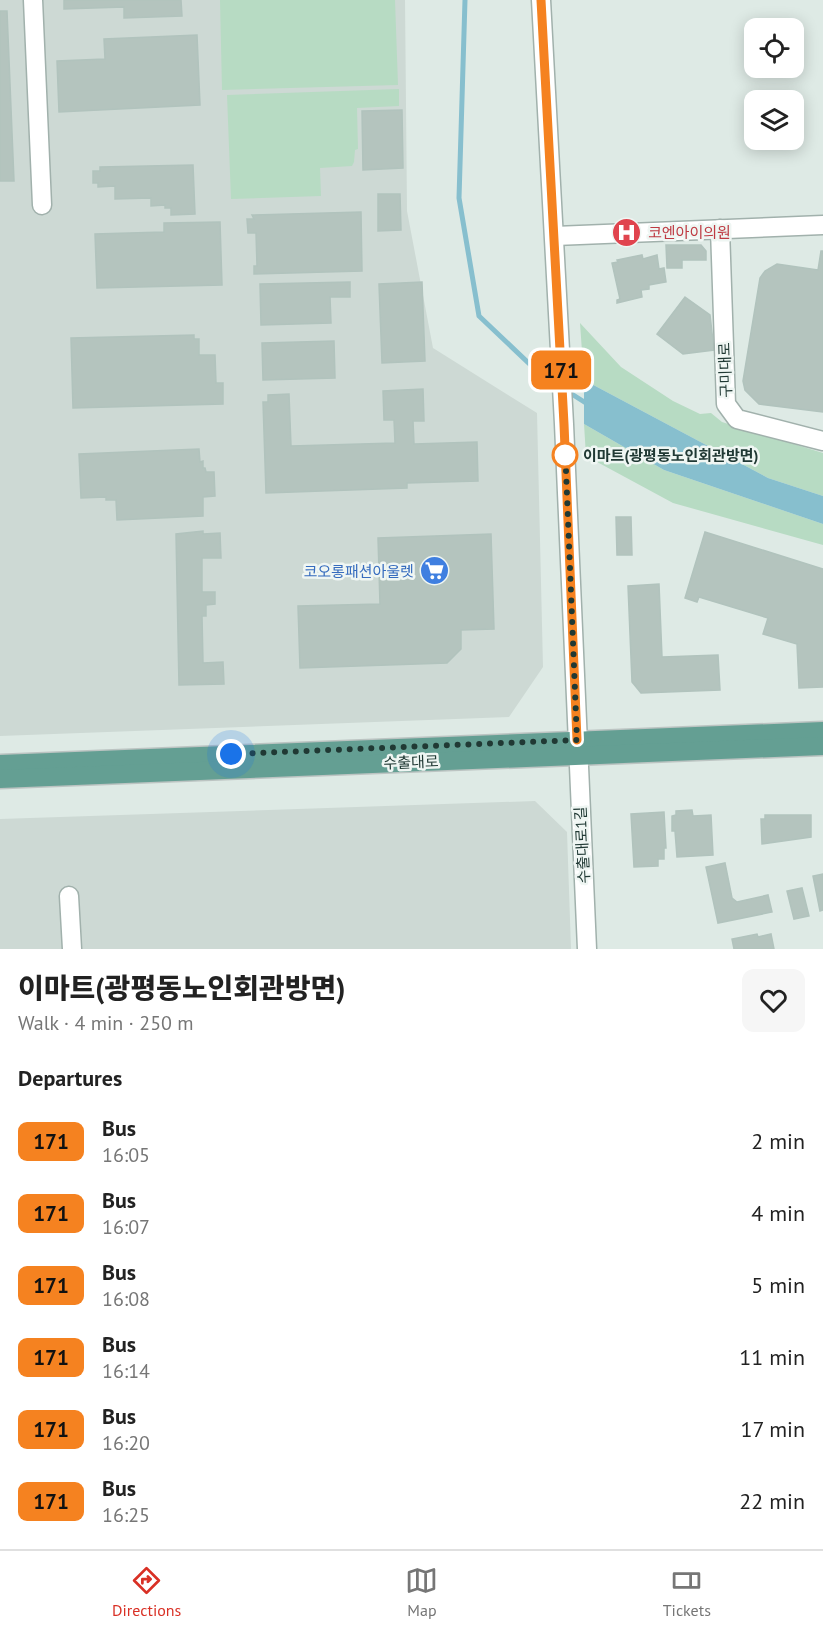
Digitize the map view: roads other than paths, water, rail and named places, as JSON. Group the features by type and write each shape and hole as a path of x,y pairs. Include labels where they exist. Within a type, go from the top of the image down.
{"main road":[{"name":"수출대로","path":"0,779 577,748 823,731"},
{"name":"수출대로","path":"0,764 577,748 748,749 823,746"},
{"path":"748,749 823,759"}],"street":[{"path":"33,0 42,205"},
{"name":"수출대로1길","path":"541,0 555,236 587,949"},
{"path":"555,236 823,225"},
{"name":"구미대로","path":"720,229 726,404 737,419 823,441"},
{"path":"69,896 72,949"}],"water":[{"path":"584,380 768,478 823,496 823,524 664,470 584,424"}],"waterway":[{"path":"465,0 459,198 479,316 538,372 557,384"},
{"path":"567,391 589,405"}],"place":[{"name":"코엔아이의원","path":"627,232"},
{"name":"이마트(광평동노인회관방면)","path":"565,455"},
{"name":"코오롱패션아울렛","path":"435,571"}]}
